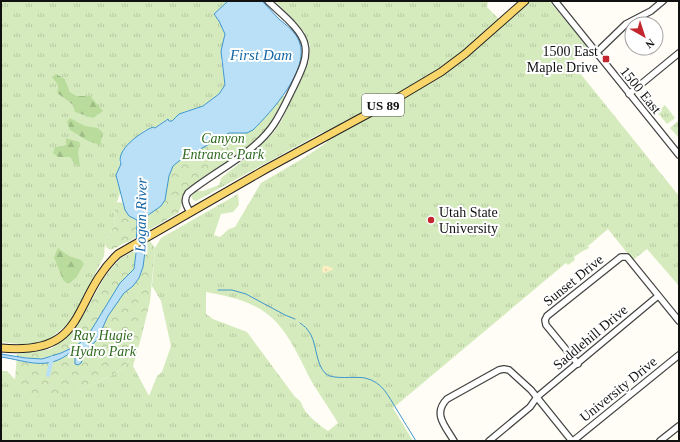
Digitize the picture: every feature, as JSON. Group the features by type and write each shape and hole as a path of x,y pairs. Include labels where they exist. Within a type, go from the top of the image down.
{"main road":[{"name":"US 89","path":"1,348 20,350 40,348 52,343 69,330 78,318 104,269 118,254 190,212 399,97 441,72 525,1"}],"street":[{"path":"190,212 185,203 188,193 247,151 265,135 275,123 305,62 305,45 302,37 268,1"},
{"name":"1500 East","path":"555,1 679,155"},
{"path":"596,52 626,24 651,11 663,1"},
{"path":"629,94 679,53"},
{"name":"Sunset Drive","path":"578,364 546,325 545,320 547,316 624,256 627,257 658,296"},
{"path":"658,296 679,321"},
{"name":"Saddlehill Drive","path":"489,441 530,407 536,397 578,364 658,296"},
{"name":"University Drive","path":"572,441 679,355"},
{"path":"454,441 439,413 443,402 498,370 504,369 509,370 536,397 572,441"},
{"path":"660,441 679,426"}],"green space":[{"path":"1,1 228,1 214,14 225,34 221,60 225,85 219,94 203,106 179,114 172,121 167,119 155,128 145,130 131,142 119,162 121,164 116,175 121,190 115,208 114,226 105,245 104,256 72,320 50,339 29,345 1,342","holes":["65,79 70,92 77,96 73,105 57,93 58,85","66,138 80,142 74,164 70,157 58,157 55,147 66,145","59,249 69,256 54,257"]},
{"name":"Utah State University","path":"275,1 488,1 487,7 503,23 529,1 549,1 589,48 571,62 679,196 679,286 647,249 633,260 608,229 588,246 589,248 574,257 575,260 568,265 566,263 393,408 413,441 1,441 1,371 7,371 29,394 83,388 105,379 125,367 140,342 133,366 149,396 157,376 162,372 171,346 161,301 152,286 155,248 161,238 238,194 239,205 233,212 221,214 214,235 220,237 229,229 235,227 261,183 307,156 327,142 323,132 196,201 193,200 191,196 196,191 203,191 219,185 221,178 245,159 274,132 282,120 309,61 310,45 304,32","holes":["206,292 237,299 252,305 266,313 274,320 281,327 292,344 312,382 338,423 328,431 316,422 306,412 301,402 295,397 247,332 213,319 206,314"]},
{"path":"56,74 65,79 70,92 77,96 90,96 103,111 93,118 75,112 73,105 57,93 58,85 52,77"},
{"name":"Canyon Entrance Park","path":"282,95 286,97 283,104 264,133 234,158 190,187 184,194 178,213 116,248 107,248 105,245 114,226 116,203 120,202 125,205 170,165"},
{"path":"665,105 675,118 667,124 657,112"},
{"path":"70,118 85,126 98,128 103,133 100,145 88,141 70,130 67,122"},
{"path":"678,121 679,123 679,138 670,128"},
{"path":"66,138 80,142 78,153 80,166 74,164 70,157 58,157 53,153 55,147 66,145"},
{"name":"Ray Hugie Hydro Park","path":"150,241 155,248 150,302 140,342 125,367 105,379 83,388 42,397 29,395 15,380 17,354 51,349 66,338 84,314 104,278 111,269 120,259"},
{"path":"58,248 69,256 81,260 84,264 76,278 68,284 63,280 54,257"}],"sand":[{"path":"323,266 333,268 325,273 322,272"}],"water":[{"name":"First Dam","path":"228,1 262,1 295,34 299,41 301,52 299,64 287,89 279,101 253,130 247,133 229,133 179,161 173,166 169,176 165,200 161,206 144,218 146,244 143,267 139,278 133,286 124,293 108,316 97,340 86,350 81,363 78,365 75,364 75,357 70,353 61,359 45,363 28,362 1,357 1,354 42,359 76,346 87,337 120,283 134,269 137,220 129,216 125,210 116,175 121,164 120,159 122,153 130,142 142,133 153,127 155,128 168,119 169,121 172,121 179,114 203,106 219,94 225,85 221,51 225,34 214,14"}],"waterway":[{"path":"218,290 232,290 246,294 295,319"},
{"path":"300,323 310,334 320,364 326,374 334,377 365,378 381,386 416,441"},
{"path":"48,375 52,358"}],"place":[{"name":"1500 East Maple Drive","path":"606,59"},
{"name":"Utah State University","path":"431,220"}],"water label":[{"name":"Logan River","path":"141,215"}]}
